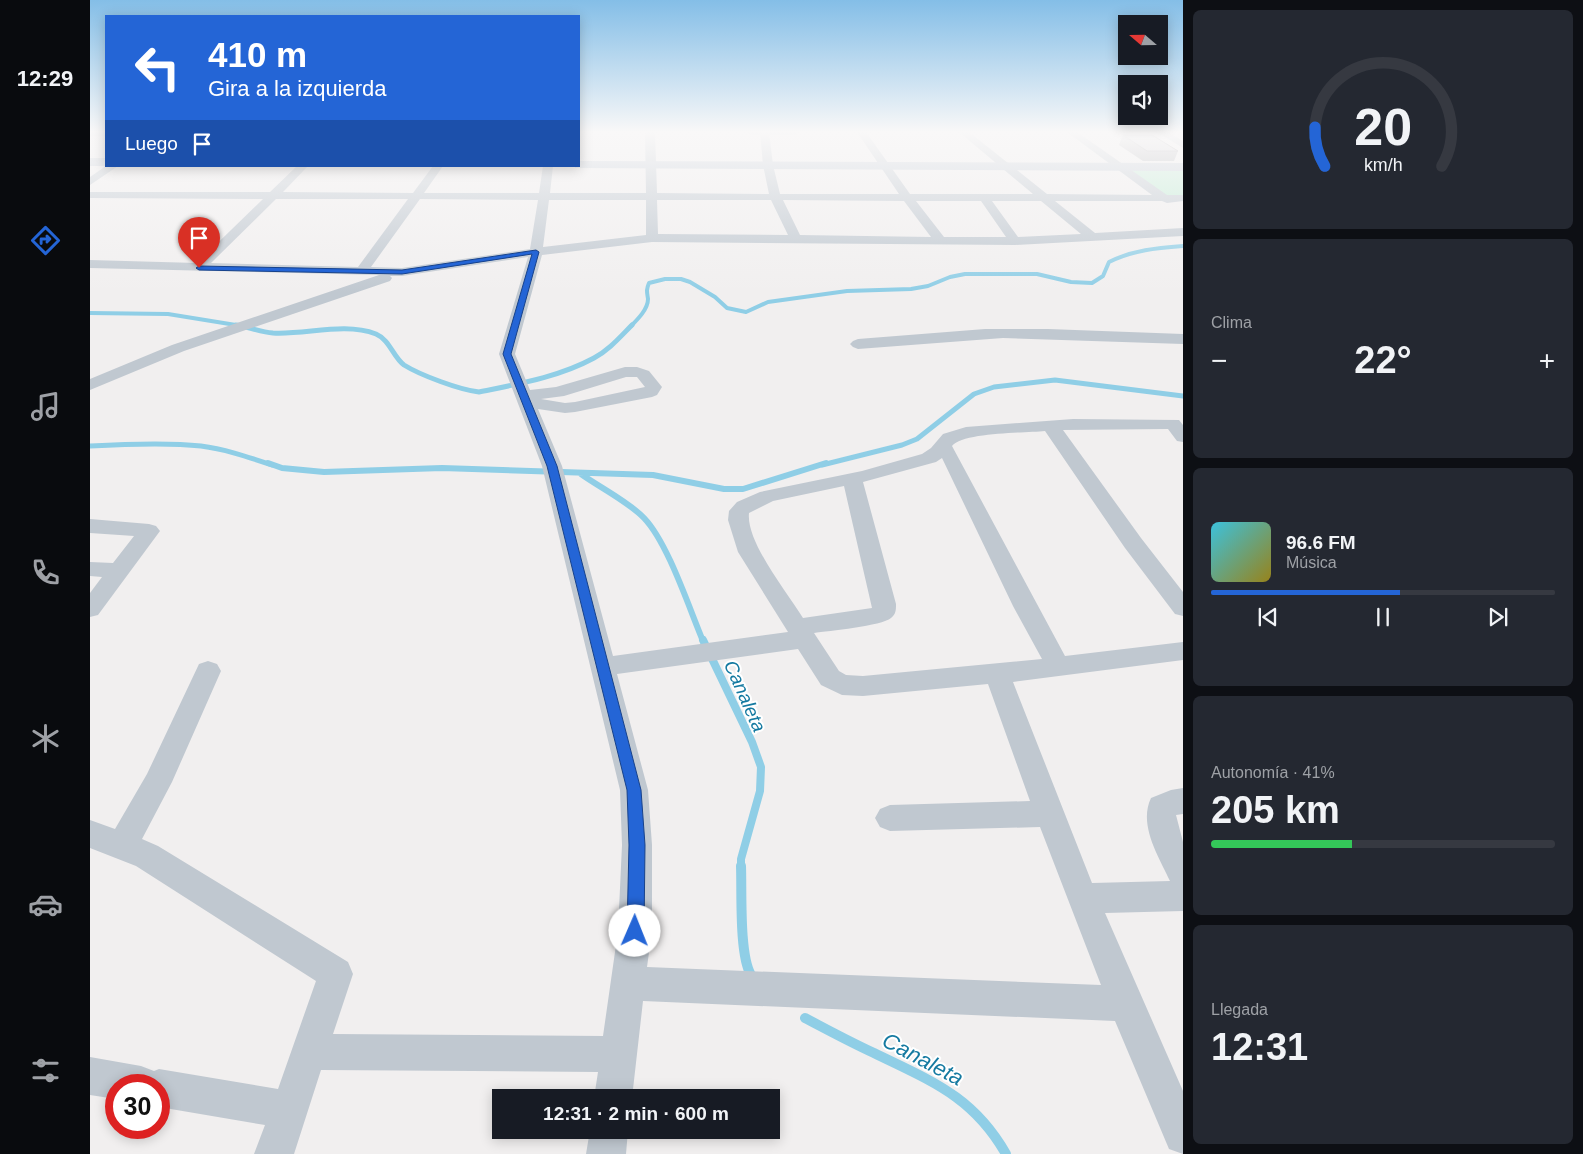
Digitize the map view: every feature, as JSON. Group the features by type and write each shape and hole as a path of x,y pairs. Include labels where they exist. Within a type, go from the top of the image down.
{"street":[{"path":"199,268 283,186"},
{"path":"361,272 423,186"},
{"path":"545,186 536,252 507,354 553,472 634,790 637,845 635,931 614,1089"},
{"path":"651,186 652,238"},
{"path":"773,186 775,196 796,240"},
{"path":"899,186 941,241"},
{"path":"1028,186 1091,236"},
{"path":"1148,186 1183,212"},
{"path":"90,195 1183,198"},
{"path":"984,197 1015,241"},
{"path":"90,264 402,272 536,252 652,238 1015,241 1183,232"},
{"path":"90,385 153,357 402,272"},
{"path":"858,344 972,333 1084,334 1140,339 1183,339"},
{"path":"625,372 642,374 654,387 646,393 565,408 521,392 558,392 625,372"},
{"path":"1183,437 1173,424 1050,425 966,432 949,438 938,452 929,458 852,479 767,496 752,502 739,511 738,520 749,552 830,678 842,685 863,686 997,674 1183,650"},
{"path":"1050,425 1133,543 1183,608"},
{"path":"942,446 949,454 1025,606 1058,666"},
{"path":"603,667 801,633 879,615 884,612 884,604 852,479"},
{"path":"90,526 149,531 90,609"},
{"path":"90,569 119,571"},
{"path":"106,840 140,818 208,671"},
{"path":"997,674 1048,814 1126,1004 1183,1135"},
{"path":"1183,801 1171,802 1161,807 1160,820 1166,840 1183,874"},
{"path":"890,818 1048,814"},
{"path":"106,840 147,856 336,974 274,1154"},
{"path":"1083,898 1183,896"},
{"path":"628,983 1126,1004"},
{"path":"309,1052 618,1054"},
{"path":"90,1076 105,1079"},
{"path":"170,1090 290,1110"},
{"path":"606,1154 608,1139"}],"green space":[{"path":"1148,186 1183,186 1183,198 1164,198"}],"waterway":[{"path":"631,326 642,314 648,303 647,289 649,283 665,279 681,279 690,282 715,297 727,308 746,312 768,302 847,291 911,289 928,286 950,277 965,274 1037,274 1071,282 1092,283 1103,276 1109,262 1118,258 1145,250 1183,246"},
{"path":"90,313 168,314 236,325"},
{"path":"236,325 242,326"},
{"path":"236,325 273,333 351,329 376,334 385,340 400,362 411,369 451,385 479,392 538,379 581,365 605,351 631,326"},
{"path":"822,465 902,445 917,439 974,394 994,387 1055,380 1183,396"},
{"path":"90,446 131,444 201,446 228,451 272,465"},
{"path":"268,463 282,468 324,472 442,468 653,475 724,489 743,489 826,463"},
{"name":"Canaleta","path":"581,474 638,512 653,529 670,559 703,641"},
{"name":"Canaleta","path":"703,640 752,742 761,767 760,791 741,859 743,938 747,966 751,975"},
{"name":"Canaleta","path":"805,1018 856,1045 914,1072 949,1092 979,1118 993,1134 1006,1154"}],"route":[{"path":"199,268 402,272 536,252 507,354 552,466 634,790 637,845 635,931"}]}
